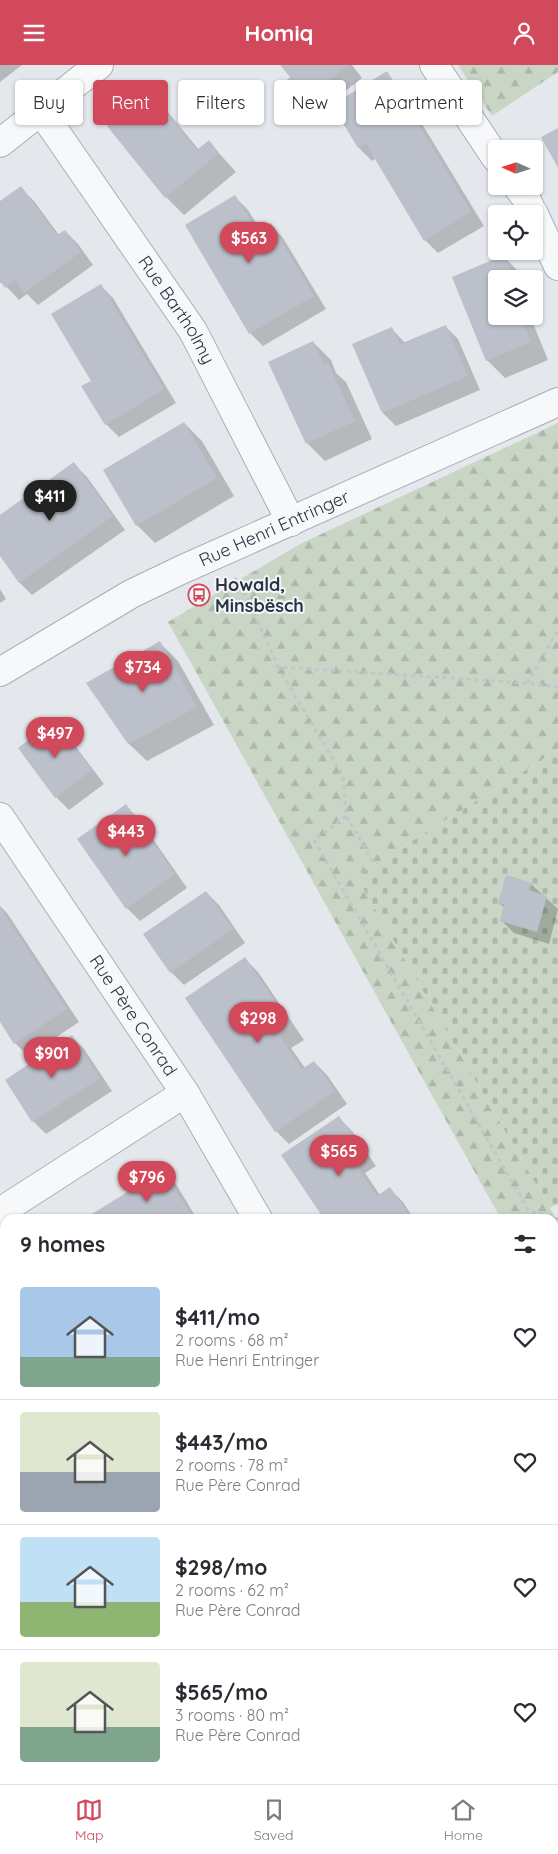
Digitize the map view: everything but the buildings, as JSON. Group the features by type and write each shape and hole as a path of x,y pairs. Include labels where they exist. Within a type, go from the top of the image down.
{"street":[{"path":"80,80 99,65"},
{"path":"434,65 488,146"},
{"path":"0,143 23,125"},
{"name":"Rue Bartholmy","path":"51,125 193,331 291,522"},
{"path":"543,233 558,265"},
{"name":"Rue Henri Entringer","path":"0,673 131,594 558,402"},
{"name":"Rue Père Conrad","path":"0,817 185,1093 255,1214"},
{"path":"0,1212 185,1093"}],"path":[{"path":"221,553 252,608 278,667 343,776 346,816 375,865"},
{"path":"527,683 558,630"},
{"path":"278,667 527,683 558,687"},
{"path":"346,816 314,840 529,1211 540,1214"}],"green space":[{"path":"458,65 558,65 558,72 492,116 482,101 482,80 468,80"},
{"path":"558,423 558,750 356,876 553,1214 498,1214 168,622 300,544"},
{"path":"558,750 558,1204 550,1208 356,876"}],"place":[{"name":"Howald, Minsbësch","path":"199,595"}]}
